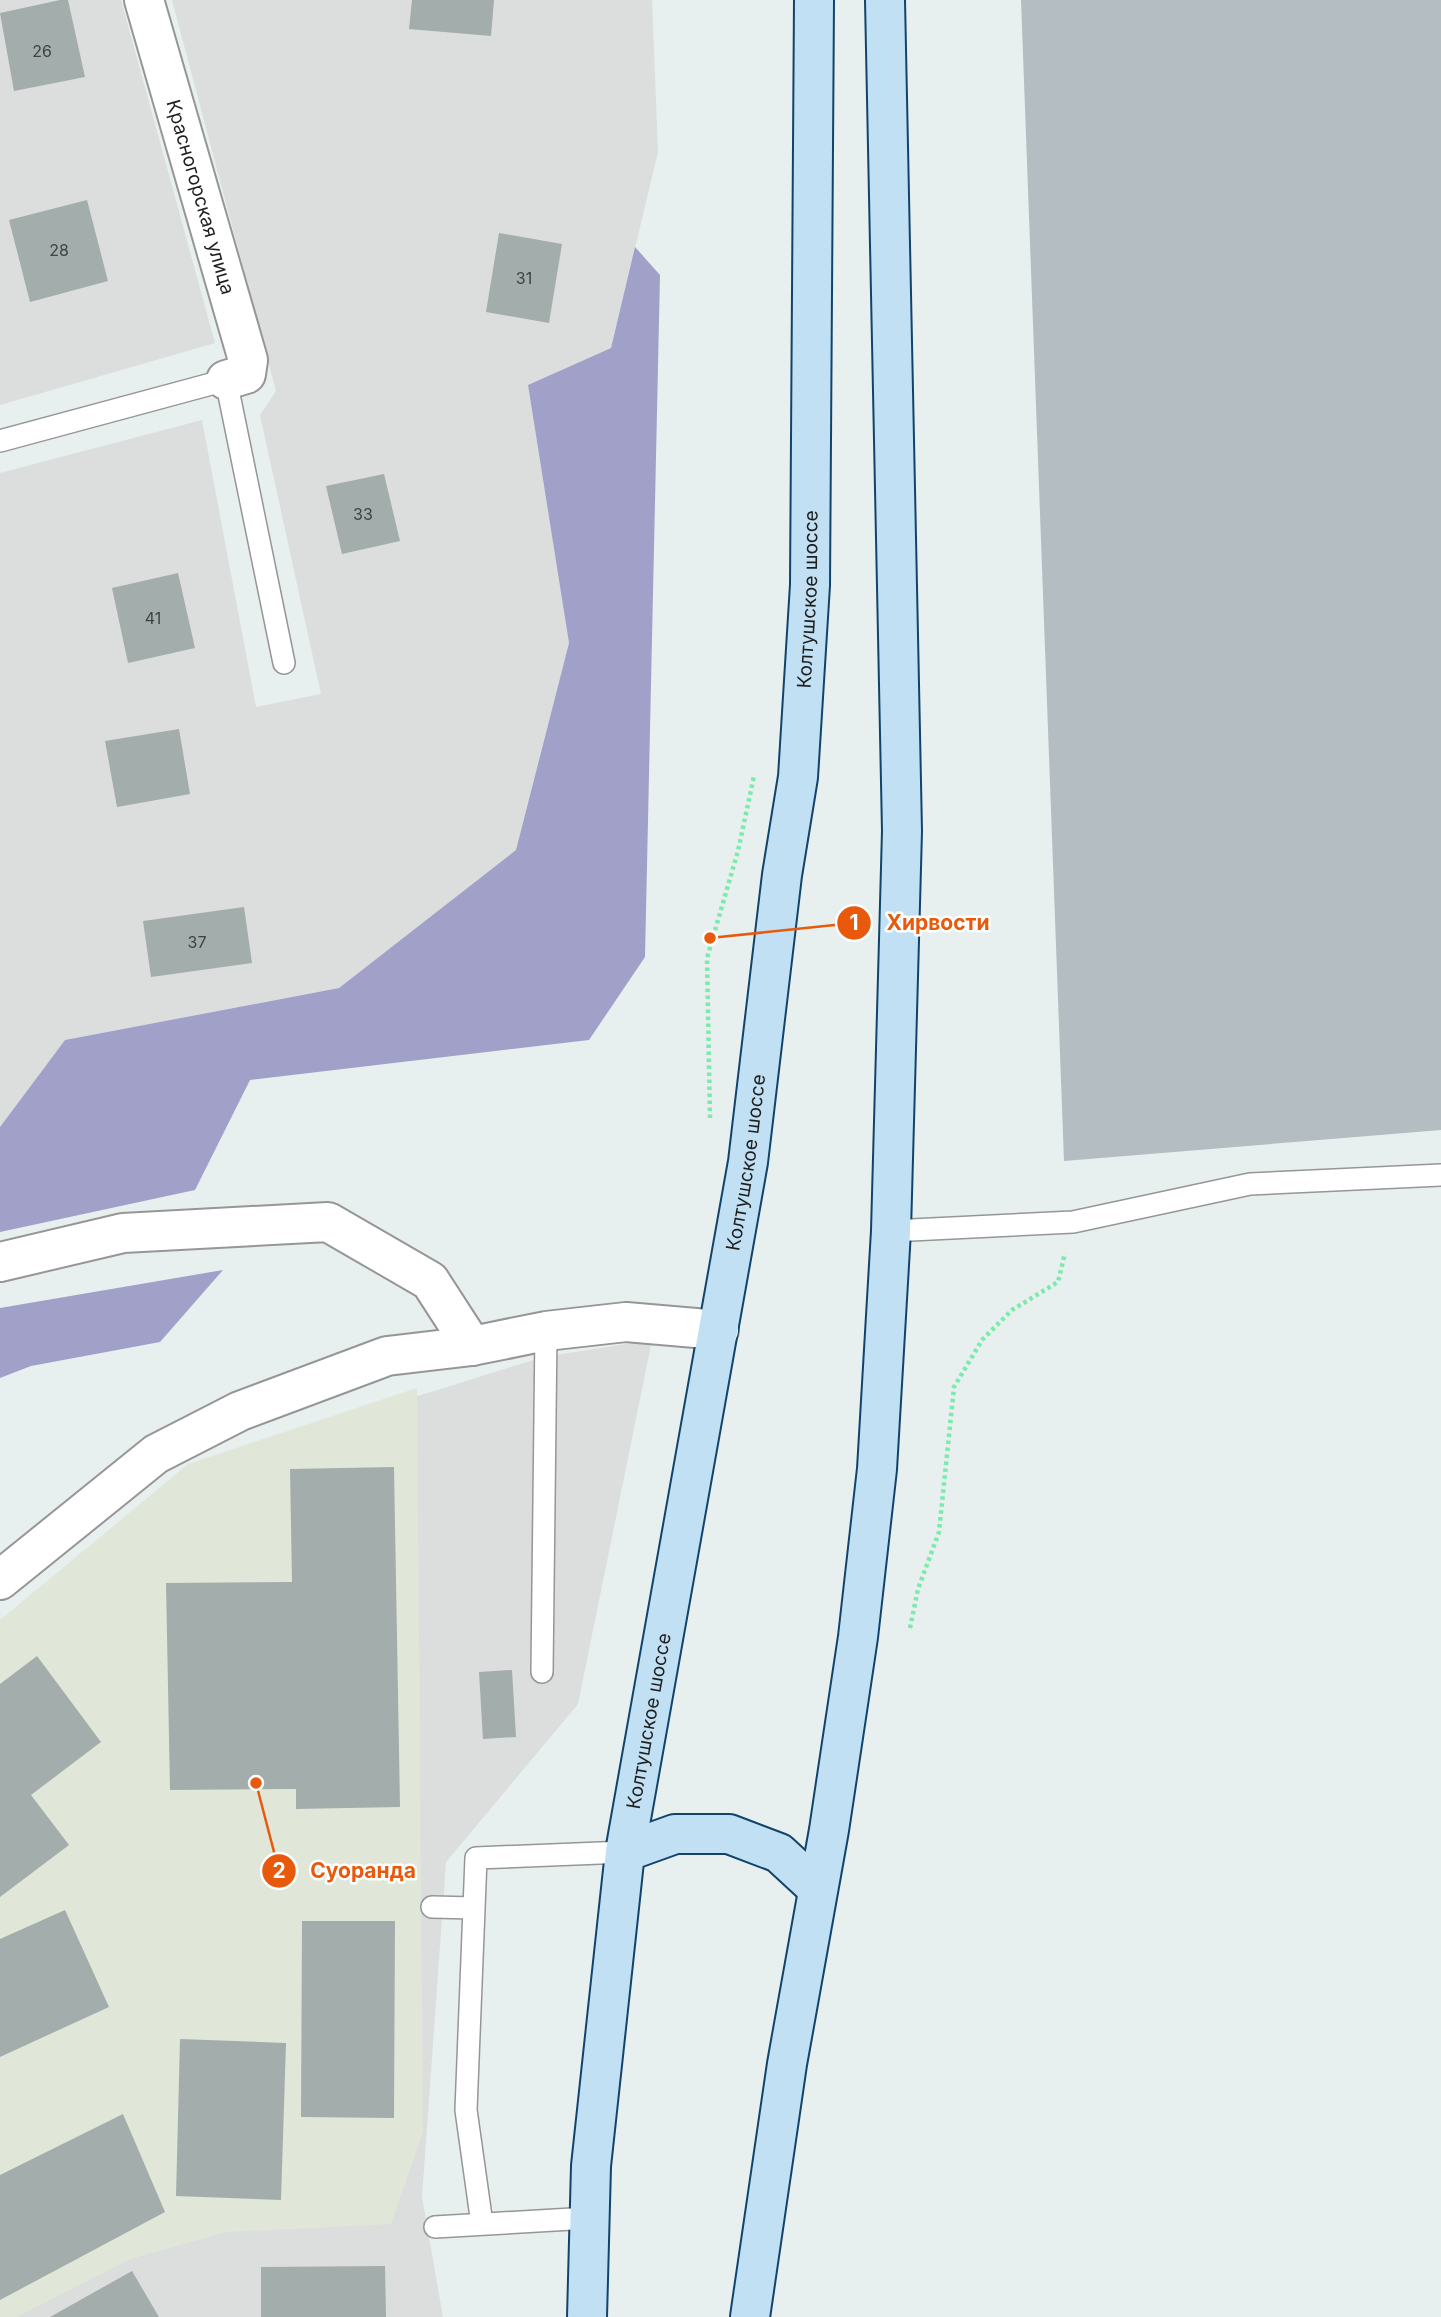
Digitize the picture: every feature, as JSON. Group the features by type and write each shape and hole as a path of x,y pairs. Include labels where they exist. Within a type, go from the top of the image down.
{"main road":[{"name":"Колтушское шоссе","path":"587,2317 589,2218 601,2056 625,1852 748,1163 782,875 799,765 810,585 814,0"},
{"path":"750,2317 787,2064 858,1637 875,1482 891,1231 902,831 885,0"},
{"path":"625,1852 675,1834 729,1834 779,1853 818,1889"}],"street":[{"name":"Красногорская улица","path":"144,0 248,360 246,374 226,380"},
{"path":"0,1262 123,1233 328,1222 430,1281 472,1346"},
{"path":"0,1580 156,1454 240,1411 387,1356 472,1346 546,1331 626,1322 719,1330"}],"lane":[{"path":"0,440 226,380 284,663"},
{"path":"891,1231 1073,1222 1250,1184 1441,1175"},
{"path":"542,1672 546,1331"},
{"path":"482,2224 467,2110 476,1858 625,1852"},
{"path":"432,1907 474,1908"},
{"path":"435,2227 589,2218"}],"path":[{"path":"711,1129 707,1066 707,958 738,851 757,765"},
{"path":"910,1628 918,1589 939,1532 954,1387 982,1340 1012,1310 1058,1282 1073,1222"}],"shaded area":[{"path":"0,0 121,0 215,343 0,405"},
{"path":"172,0 652,0 658,152 611,348 528,385 569,643 516,850 339,988 65,1040 0,1127 0,473 202,420 256,707 321,694 260,415 276,391"},
{"path":"1021,0 1441,0 1441,1130 1064,1161"},
{"path":"635,247 660,275 645,957 589,1040 250,1080 195,1190 0,1232 0,1127 65,1040 339,988 516,850 569,643 528,385 611,348"},
{"path":"223,1270 160,1342 31,1366 0,1378 0,1308"},
{"path":"652,1340 578,1704 446,1862 422,2197 443,2317 0,2317 415,1397 543,1357"},
{"path":"417,1388 423,2132 391,2224 226,2232 130,2259 17,2317 0,2317 0,1620 188,1464"}],"building":[{"path":"68,0 85,77 14,91 0,13"},
{"path":"412,0 494,0 491,36 409,29"},
{"path":"87,200 108,281 30,302 9,220"},
{"path":"499,233 562,244 549,323 486,312"},
{"path":"384,474 400,541 342,554 326,486"},
{"path":"178,573 195,648 128,663 112,588"},
{"path":"179,729 190,794 117,807 105,741"},
{"path":"244,907 252,963 151,977 143,921"},
{"path":"394,1467 400,1807 296,1809 296,1789 170,1790 166,1583 292,1582 290,1469"},
{"path":"37,1656 101,1742 31,1795 69,1845 0,1897 0,1684"},
{"path":"512,1670 516,1737 483,1739 479,1672"},
{"path":"65,1910 109,2007 0,2057 0,1939"},
{"path":"302,1921 395,1921 394,2118 301,2117"},
{"path":"180,2039 286,2043 281,2200 176,2196"},
{"path":"123,2114 165,2212 0,2300 0,2175"},
{"path":"385,2266 386,2317 261,2317 261,2267"},
{"path":"132,2271 159,2317 50,2317"}],"place":[{"name":"Хирвости","path":"710,938"},
{"name":"Суоранда","path":"256,1783"}]}
